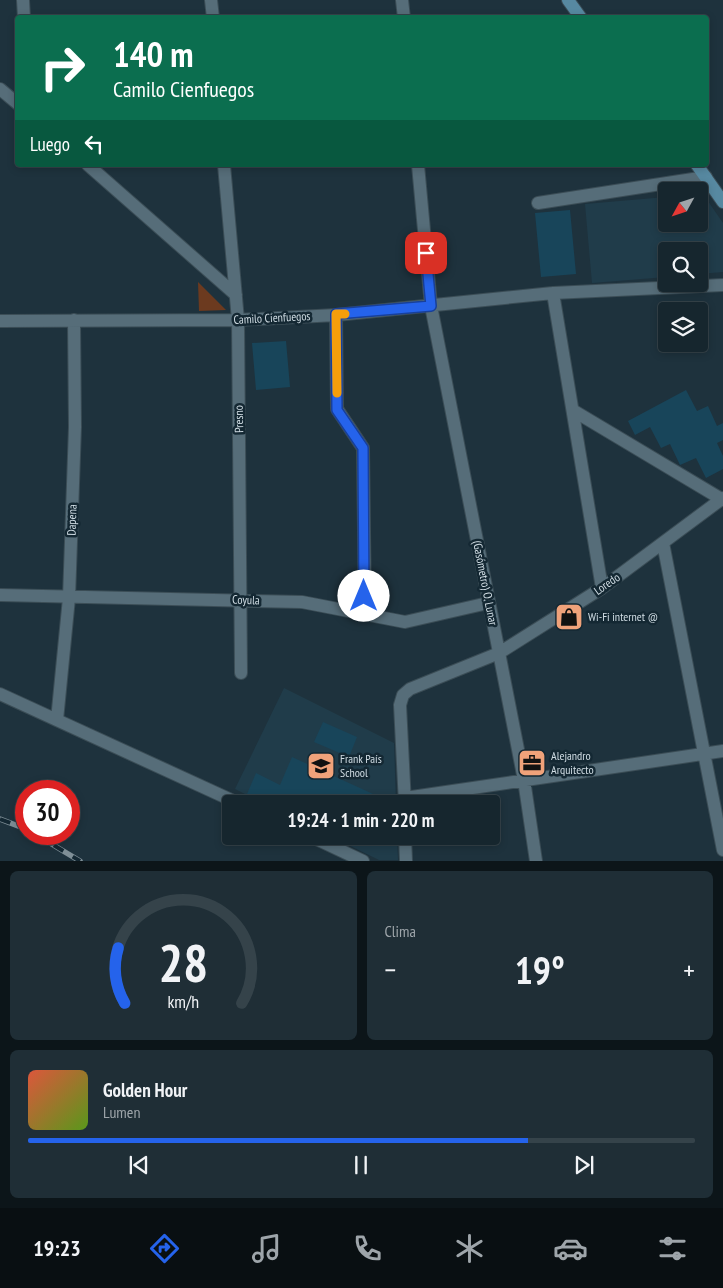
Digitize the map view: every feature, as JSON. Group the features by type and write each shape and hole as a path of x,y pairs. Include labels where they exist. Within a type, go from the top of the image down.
{"main road":[{"path":"568,0 579,15"},
{"path":"698,167 723,202"}],"street":[{"path":"23,0 24,15"},
{"path":"212,0 213,15"},
{"path":"402,0 404,15"},
{"path":"0,89 15,102"},
{"path":"90,167 236,295"},
{"name":"Presno","path":"224,167 238,320 241,674"},
{"name":"(Gasómetro) O. Lunar","path":"418,167 431,306 524,780 536,860"},
{"path":"538,203 706,177"},
{"name":"Camilo Cienfuegos","path":"0,321 238,320 431,306 553,293 723,285"},
{"path":"553,293 602,588"},
{"path":"336,314 337,410 363,448 365,614"},
{"name":"Dapena","path":"57,720 69,598 75,427 74,320"},
{"path":"574,411 722,499"},
{"name":"Loredo","path":"405,795 400,705 403,695 410,688 499,653 602,588 722,499"},
{"path":"663,543 723,850"},
{"name":"Coyula","path":"0,595 302,602 405,622 488,603"},
{"path":"0,694 222,796"},
{"path":"439,795 524,780 723,750"},
{"path":"330,845 363,860"},
{"path":"405,845 406,860"}],"shaded area":[{"path":"658,198 658,232 708,232 708,201 723,223 723,272 708,273 708,242 658,242 658,278 592,283 585,204"},
{"path":"198,282 226,310 199,311"},
{"name":"Frank País School","path":"284,688 394,743 396,795 247,795 235,789"},
{"path":"348,845 397,845 398,860 379,860"}],"building":[{"path":"570,210 576,274 541,277 535,213"},
{"path":"286,341 290,387 256,390 252,343"},
{"path":"686,390 697,411 708,406 717,426 723,423 723,440 717,443 723,456 723,469 706,478 696,458 680,465 670,444 661,448 650,427 635,435 628,421"},
{"path":"323,722 357,737 349,757 314,742"},
{"path":"292,757 375,795 247,794 256,773 280,785"}],"railway":[{"path":"0,819 15,825"},
{"path":"53,845 80,861"}],"slow traffic":[{"path":"337,393 336,314 345,314"}],"place":[{"name":"Wi-Fi internet @","path":"569,617"},
{"name":"Alejandro Arquitecto","path":"532,763"},
{"name":"Frank País School","path":"321,766"}],"route":[{"path":"364,596 363,448 337,410 336,314 431,306 426,253"}]}
